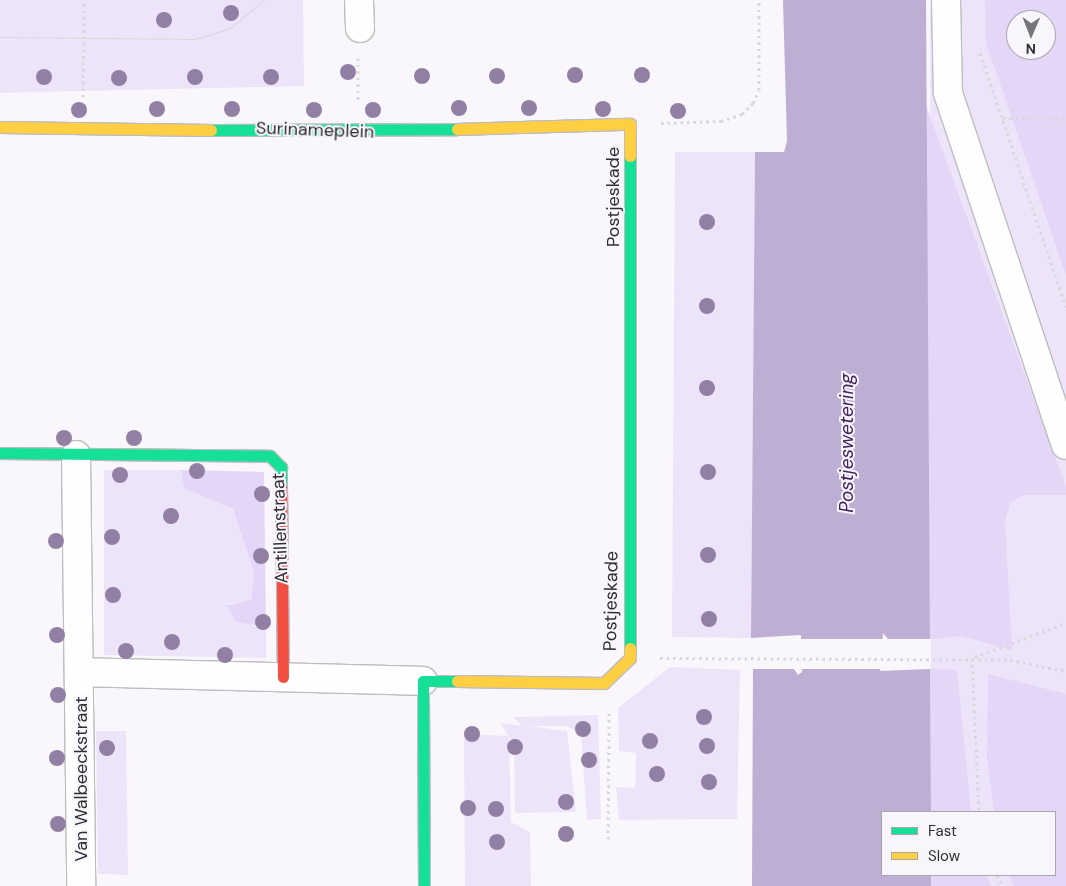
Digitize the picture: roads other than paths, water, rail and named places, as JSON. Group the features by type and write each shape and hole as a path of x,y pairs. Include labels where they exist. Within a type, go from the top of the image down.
{"street":[{"path":"360,0 360,28"},
{"path":"946,0 948,93 1066,445"},
{"name":"Surinameplein","path":"0,127 358,132 630,124"},
{"name":"Postjeskade","path":"423,681 604,683 630,658 630,124"},
{"name":"Antillenstraat","path":"0,453 270,456 281,468 283,677"},
{"path":"76,455 81,672 423,681 424,886"},
{"name":"Van Walbeeckstraat","path":"81,672 81,886"}],"water":[{"name":"Postjeswetering","path":"783,0 926,0 930,639 888,639 883,633 880,671 930,669 931,811 881,811 881,876 931,876 931,886 752,886 753,669 794,669 798,675 802,672 801,635 751,638 755,152 784,152 787,141"}],"tram line":[{"path":"0,37 195,39 230,28 264,0"}]}
